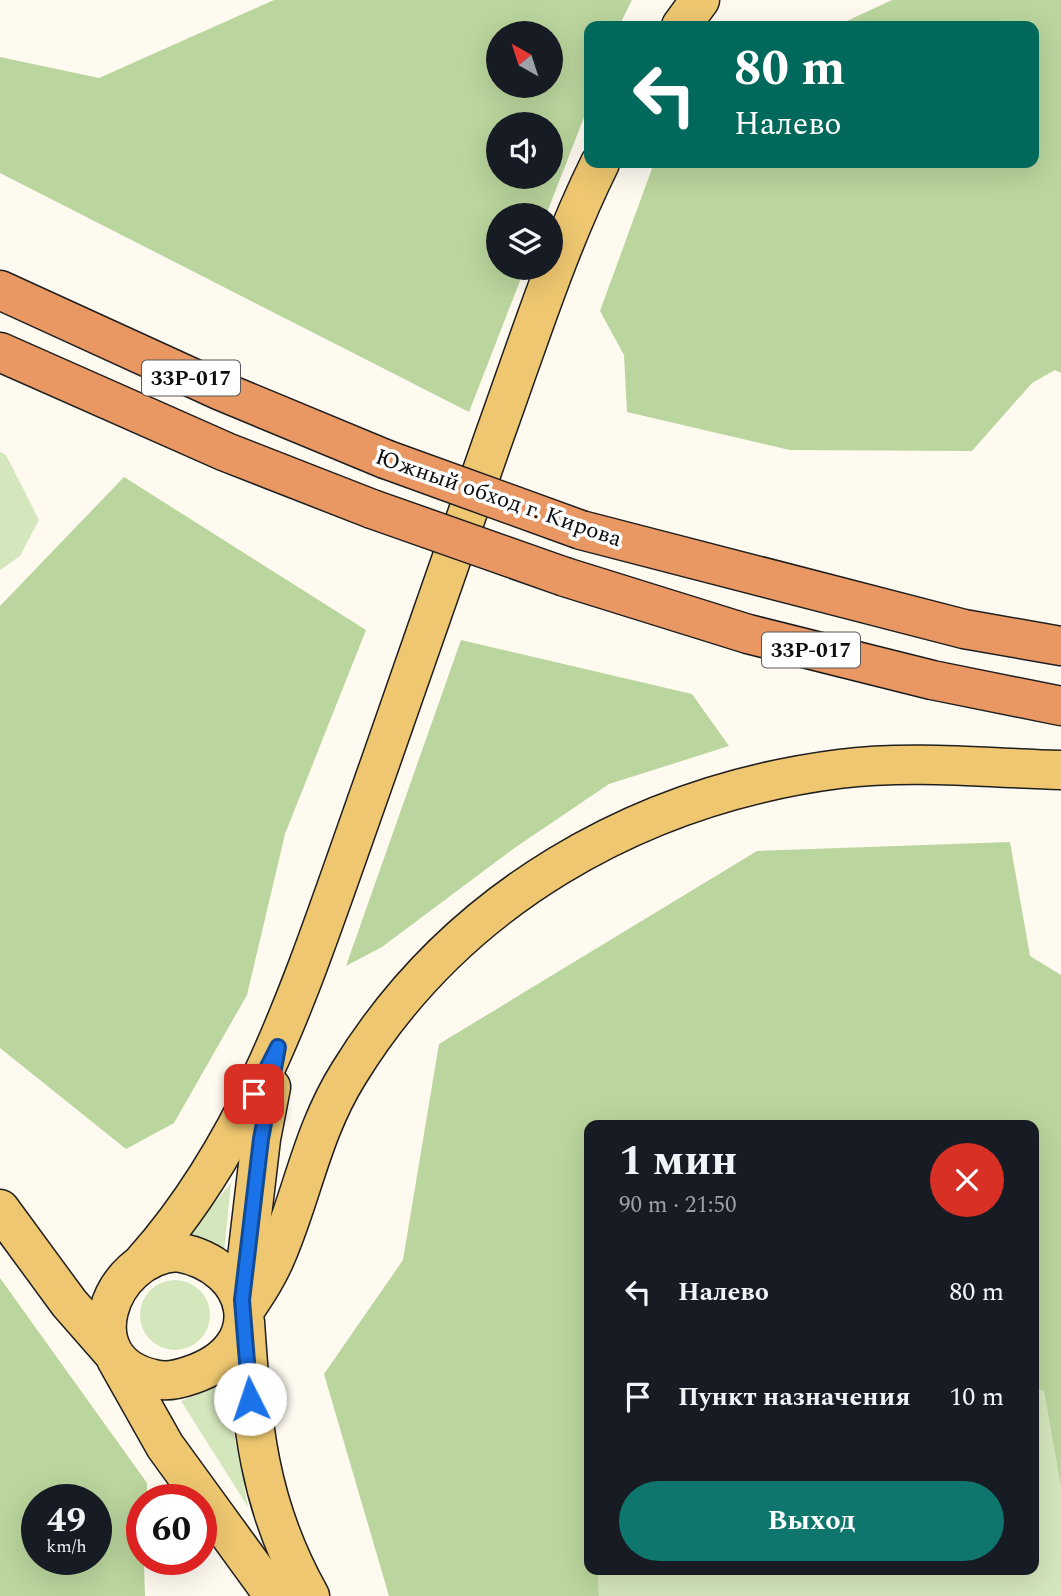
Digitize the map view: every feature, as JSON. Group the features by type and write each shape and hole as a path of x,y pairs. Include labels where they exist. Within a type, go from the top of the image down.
{"highway":[{"name":"Южный обход г. Кирова","path":"0,290 220,391 386,459 581,530 964,629 1061,646"},
{"name":"33Р-017","path":"0,352 226,452 372,509 565,577 748,634 932,680 1061,706"}],"main road":[{"path":"685,21 700,0"},
{"path":"274,1596 165,1446 113,1355 106,1329 109,1308 117,1290 171,1230 217,1164 278,1047 528,342 584,194 597,168"},
{"path":"0,1209 69,1304 113,1355 136,1374 157,1380 181,1378 207,1370 226,1356 244,1311 278,1253 324,1118 348,1074 386,1017 427,970 465,931 507,897 557,864 616,835 696,802 780,780 840,769 906,765 1061,770"},
{"path":"278,1047 261,1139 244,1311 250,1399 261,1470 272,1517 310,1596"},
{"path":"143,1262 159,1253 194,1255 211,1263 223,1274 244,1311"}],"green space":[{"path":"274,0 632,0 622,21 584,21 584,117 563,171 563,112 486,112 486,189 556,189 551,203 486,203 486,280 520,280 469,412 0,173 0,57 99,78"},
{"path":"892,0 1061,0 1061,373 1055,370 1032,383 972,451 790,450 627,412 624,355 600,311 652,168 1039,168 1039,21 847,21"},
{"path":"0,452 6,455 39,520 20,556 0,570"},
{"path":"124,477 366,630 285,834 247,995 174,1123 126,1149 0,1048 0,606"},
{"path":"461,640 692,694 729,746 609,784 513,849 382,947 346,966"},
{"path":"1010,842 1030,956 1061,975 1061,1488 1044,1391 1039,1390 1039,1120 584,1120 584,1575 598,1575 599,1596 389,1596 324,1374 403,1260 439,1044 757,851"},
{"path":"231,1183 224,1253 184,1239"},
{"path":"0,1278 147,1483 126,1484 126,1575 144,1575 145,1596 0,1596"},
{"path":"175,1280 200,1290 210,1315 200,1340 175,1350 150,1340 140,1315 150,1290"},
{"path":"224,1382 248,1507 181,1401"},
{"path":"1039,1390 1044,1391 1061,1488 1061,1596 599,1596 598,1575 1039,1575"}],"route":[{"path":"250,1399 245,1310 242,1300 244,1274 261,1139 278,1047 254,1094"}]}
